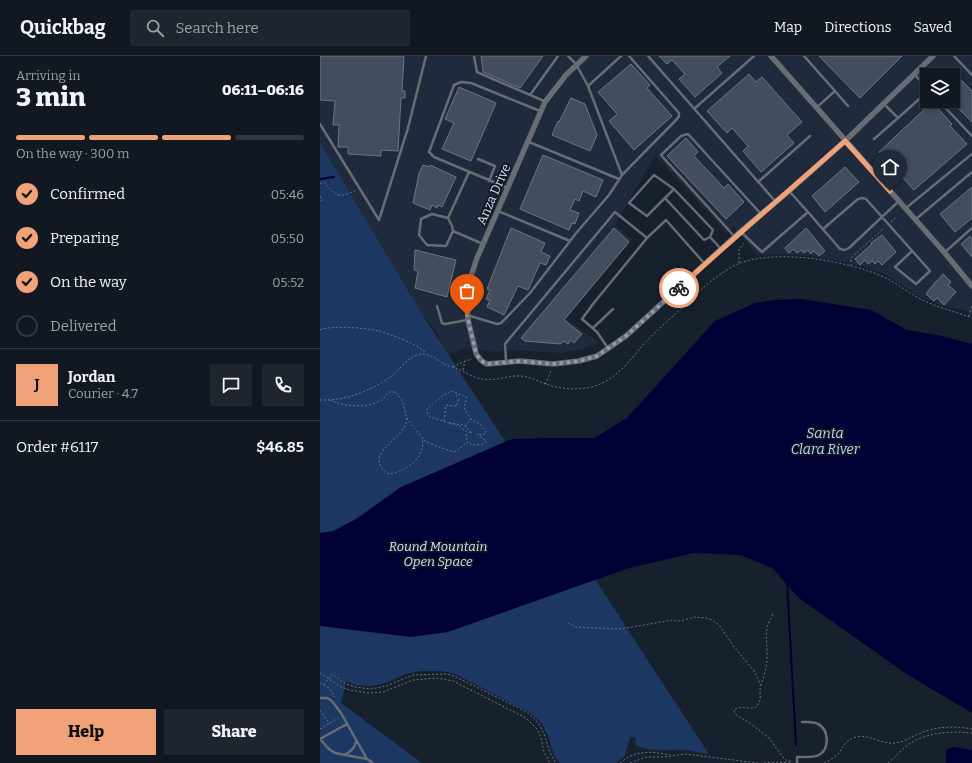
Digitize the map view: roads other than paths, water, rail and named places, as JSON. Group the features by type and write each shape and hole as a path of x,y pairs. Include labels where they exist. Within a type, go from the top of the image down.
{"street":[{"name":"Anza Drive","path":"506,362 487,364 483,363 478,358 467,317 467,296 471,276 483,244 540,111 566,74 586,56"},
{"path":"771,56 845,141 916,219 972,286"},
{"path":"506,362 520,361 553,364 579,361 597,356 609,349 626,336 735,237 845,141 933,56"}],"lane":[{"path":"320,124 379,220 408,128 426,56"},
{"path":"474,56 477,72 545,102"},
{"path":"530,95 558,56"},
{"path":"568,56 576,64 588,86 622,175"},
{"path":"588,86 621,56"},
{"path":"437,306 442,323 445,324 467,317 497,324 501,323 530,293 570,241 609,195 622,175 677,120 679,113 629,56"},
{"path":"648,56 776,202"},
{"path":"694,109 754,56"},
{"path":"804,56 848,106"},
{"path":"954,56 972,75"},
{"path":"914,74 920,80"},
{"path":"508,188 434,157 429,152 454,85 461,82 471,83 540,111"},
{"path":"816,108 835,92"},
{"path":"874,139 920,98"},
{"path":"884,103 898,118"},
{"path":"946,108 972,136"},
{"path":"735,237 661,155 681,136 688,134 761,215"},
{"path":"758,182 810,136"},
{"path":"528,141 619,179"},
{"path":"906,208 972,154"},
{"path":"478,159 495,166 489,181"},
{"path":"448,218 469,172"},
{"path":"916,219 972,172"},
{"path":"664,198 704,240 710,237 713,230 674,189 654,174 629,203 647,216 664,198 674,189"},
{"path":"789,191 840,249 845,250 849,248 899,201"},
{"path":"823,229 858,199 862,198 866,199 930,271 916,284 895,267 912,251"},
{"path":"498,211 570,241"},
{"path":"506,362 505,344 615,212 647,238"},
{"path":"741,232 762,252 808,212"},
{"path":"432,214 448,218 453,231 446,246 427,245 419,235 421,219 432,214"},
{"path":"609,349 597,332 582,319 647,238 666,220 705,264"},
{"path":"944,252 972,228"},
{"path":"453,231 483,244"},
{"path":"710,237 722,249"},
{"path":"593,328 613,309"},
{"path":"320,698 327,698 332,701 341,713 356,742 367,759 373,763"},
{"path":"796,763 797,757 818,756 827,744 826,733 819,724 815,722 802,722"},
{"path":"347,724 320,739 335,753 367,759"},
{"path":"344,755 354,747 356,742"}],"water":[{"name":"Santa Clara River","path":"801,299 871,310 907,330 942,336 972,344 972,713 908,675 799,598 772,568 740,555 694,553 629,568 448,632 411,637 320,626 320,533 333,531 356,519 401,487 512,439 594,438 627,418 715,321 755,303 774,300"},
{"path":"954,747 972,750 972,763 946,763 946,750"}],"waterway":[{"path":"320,179 334,177"},
{"path":"787,582 796,745"}],"park label":[{"name":"Round Mountain Open Space","path":"438,554"}]}
